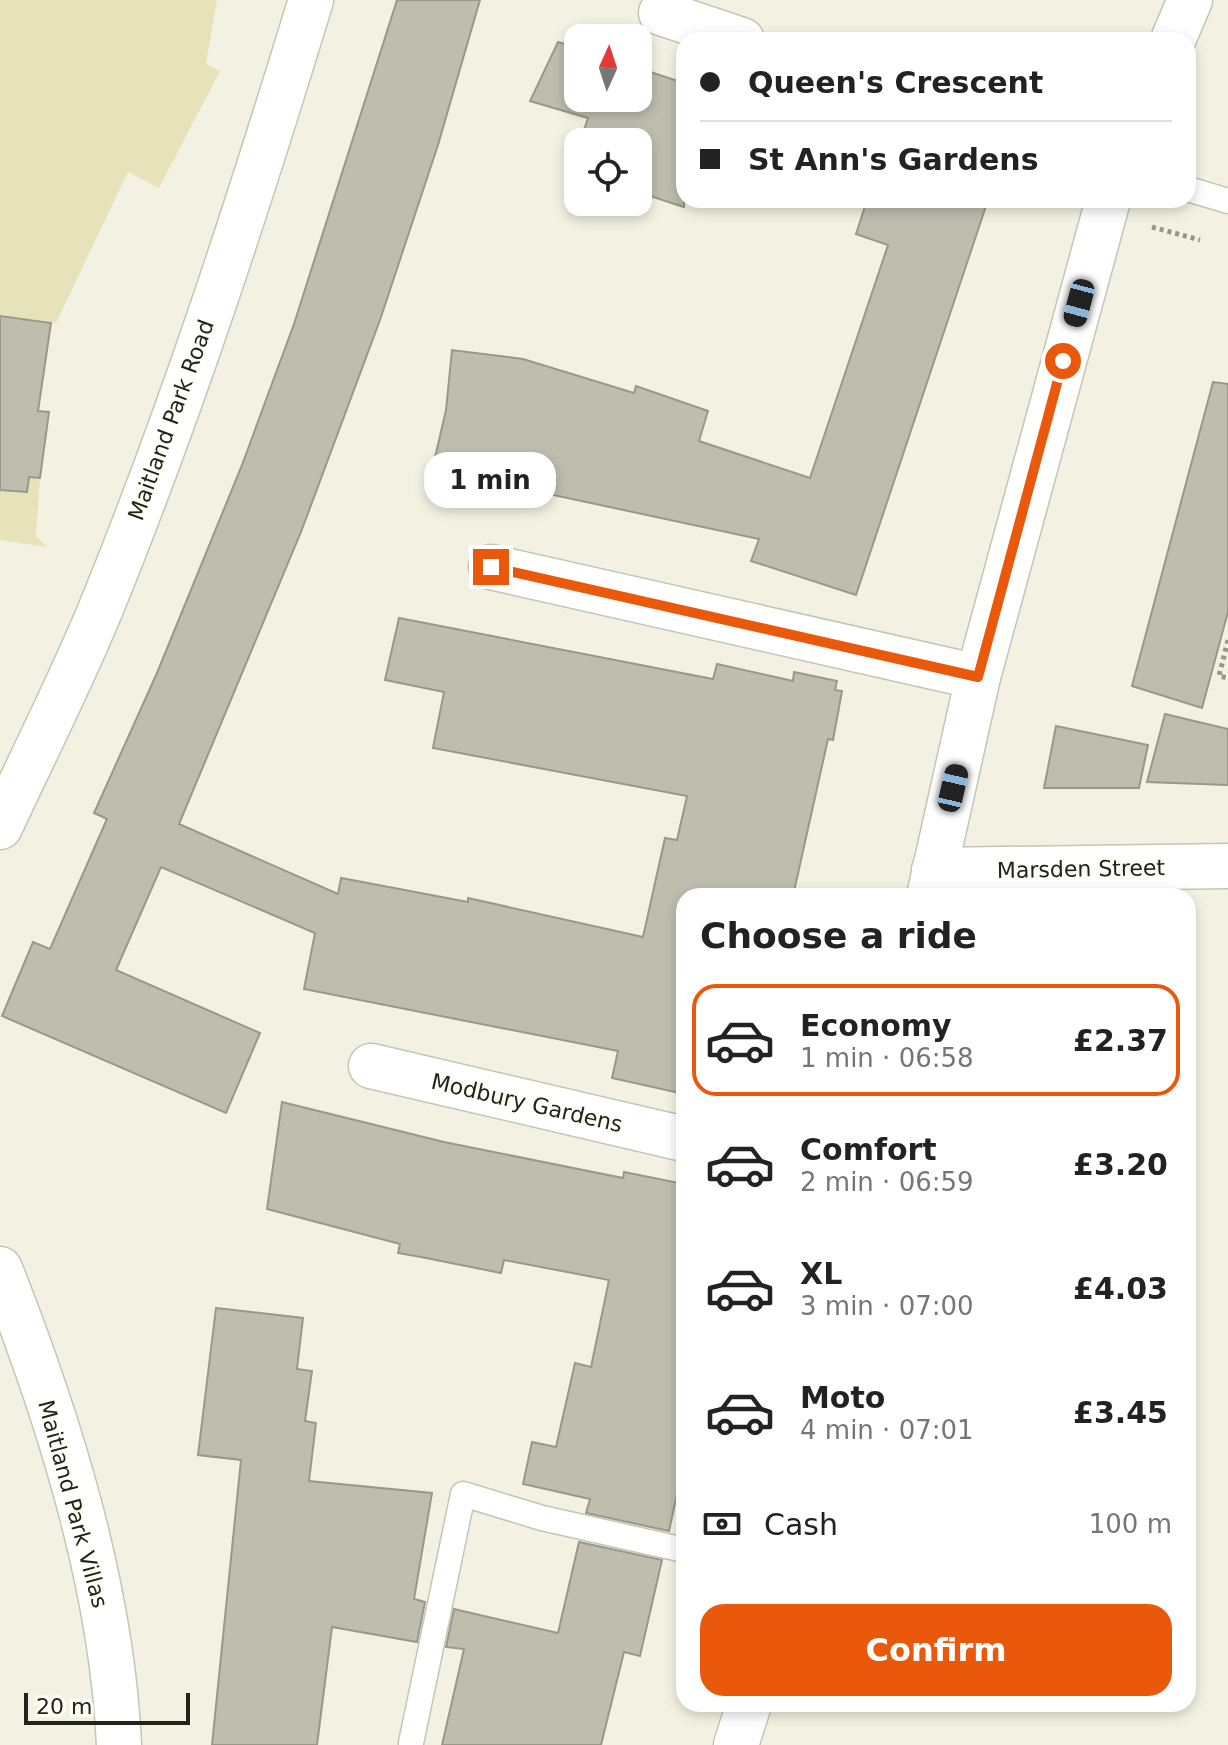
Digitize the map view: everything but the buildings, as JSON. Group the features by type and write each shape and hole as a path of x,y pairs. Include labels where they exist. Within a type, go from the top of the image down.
{"street":[{"name":"Maitland Park Road","path":"0,827 98,615 168,437 268,140 311,0"},
{"path":"1176,32 1190,0"},
{"path":"661,13 718,32"},
{"path":"932,883 978,677 1105,208"},
{"path":"491,567 978,677"},
{"name":"Marsden Street","path":"932,883 1228,866"},
{"name":"Modbury Gardens","path":"371,1066 676,1137"},
{"name":"Maitland Park Villas","path":"0,1269 30,1346 86,1538 110,1658 119,1745"},
{"path":"736,1745 746,1712"}],"lane":[{"path":"1196,191 1228,201"},
{"path":"411,1743 463,1494 542,1518 676,1548"}],"path":[{"path":"1108,208 1202,240"},
{"path":"1228,640 1219,676 1228,678"}],"shaded area":[{"path":"0,0 217,0 206,64 220,71 159,188 128,172 56,323 0,316"},
{"path":"0,473 40,478 36,536 47,547 0,540"}],"route":[{"path":"491,567 978,677 1063,361"}]}
